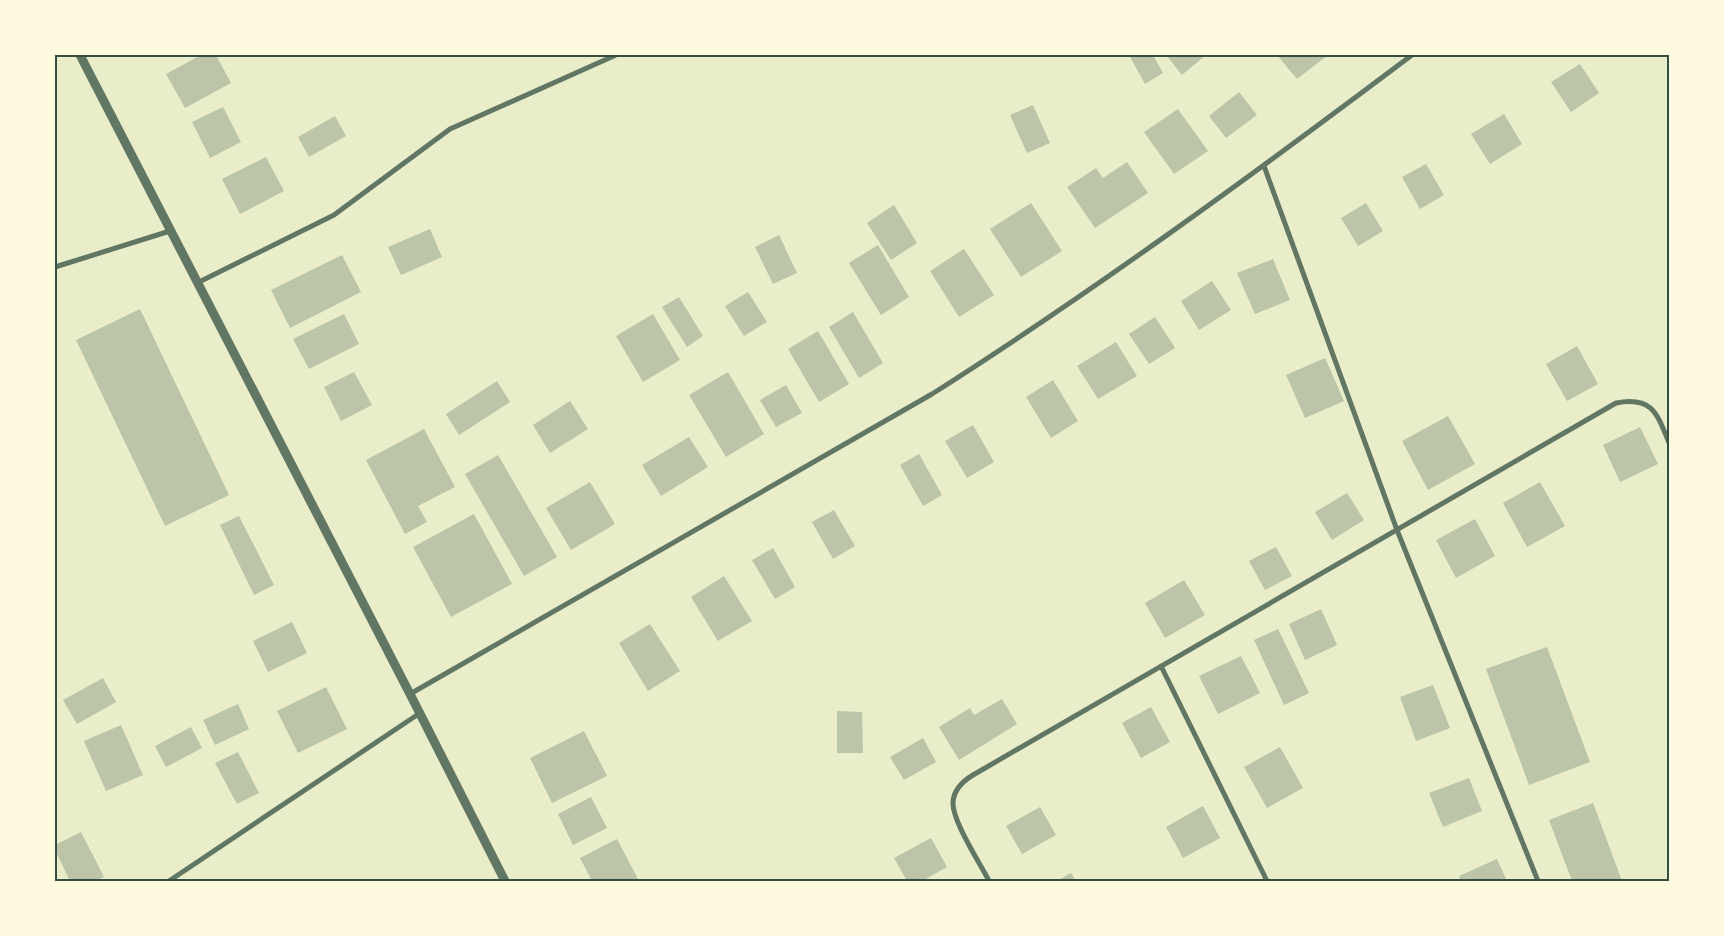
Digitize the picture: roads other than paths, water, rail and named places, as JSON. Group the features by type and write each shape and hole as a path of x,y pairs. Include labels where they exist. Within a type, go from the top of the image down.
{"street":[{"path":"80,55 505,881"},
{"path":"198,283 334,215 450,129 616,55"},
{"path":"410,694 932,394 1011,344 1264,166 1412,55"},
{"path":"1264,166 1397,530 1538,881"},
{"path":"55,267 170,230"},
{"path":"989,881 956,818 953,804 956,792 963,781 1616,403 1630,400 1643,403 1654,410 1669,443"},
{"path":"1161,666 1267,881"},
{"path":"169,881 420,713"}]}
